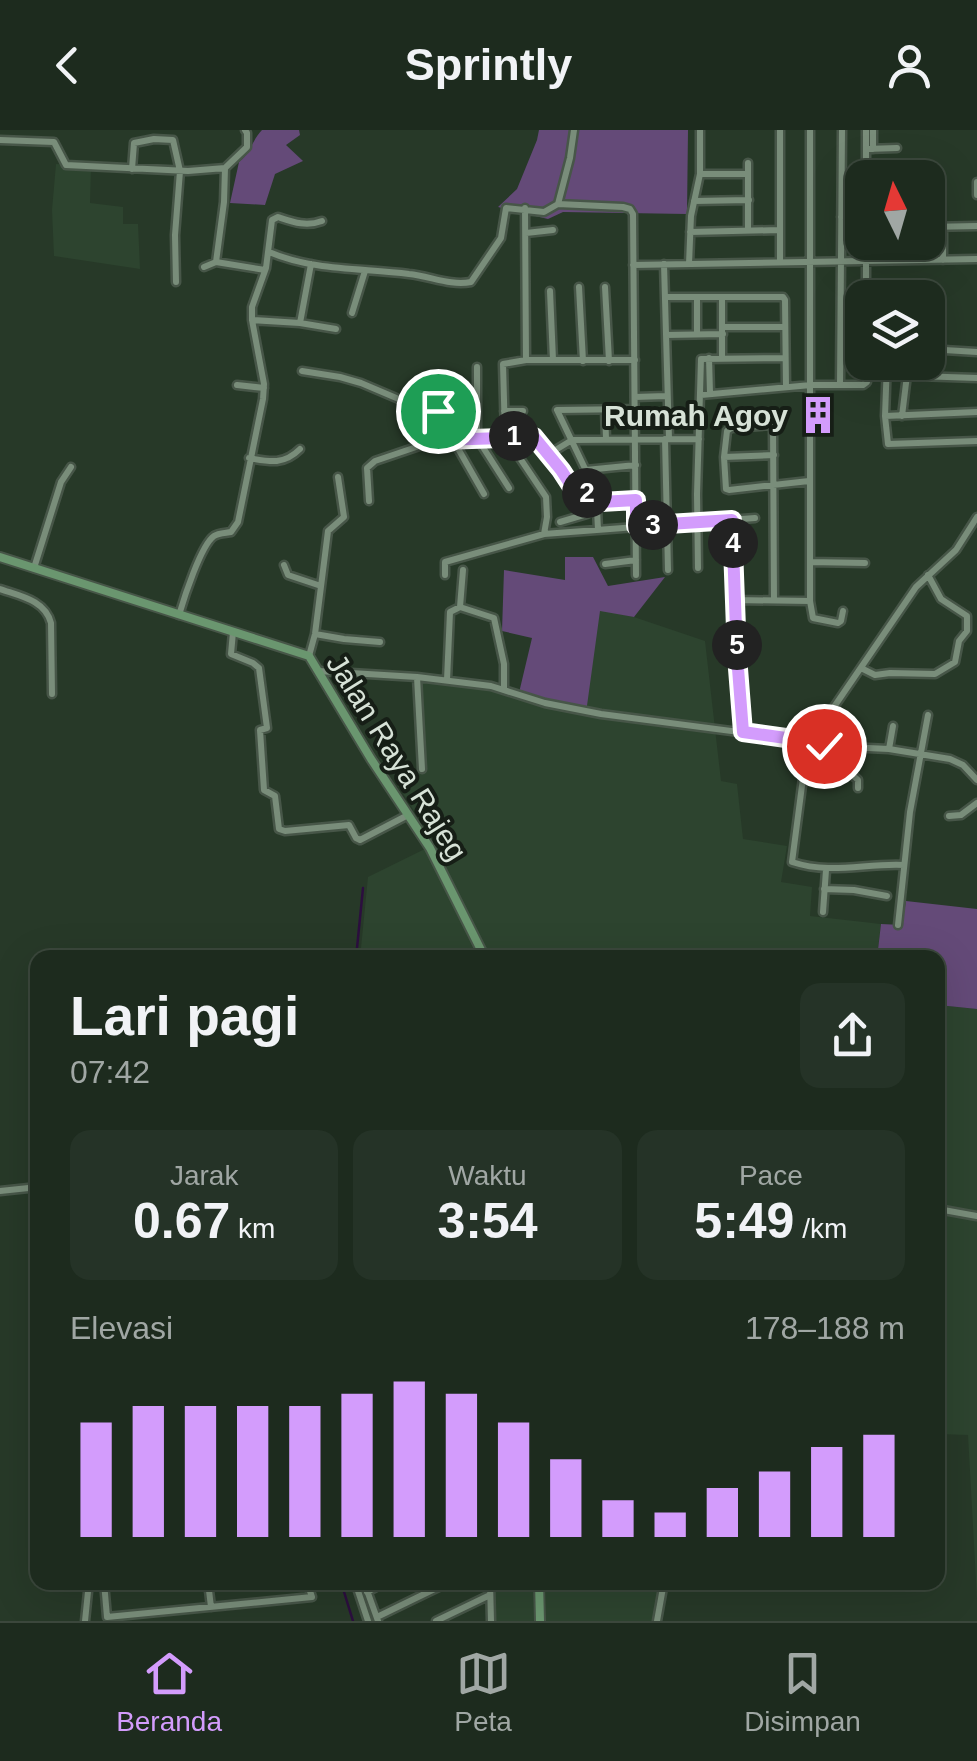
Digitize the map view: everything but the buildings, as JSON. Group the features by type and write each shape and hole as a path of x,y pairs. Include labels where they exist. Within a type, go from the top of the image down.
{"main road":[{"name":"Jalan Raya Rajeg","path":"0,557 309,656 370,759 430,848 481,950"},
{"path":"539,1590 540,1621"}],"street":[{"path":"10,130 4,140 54,142 66,165 180,171 225,168 247,148 245,130"},
{"path":"132,169 134,130"},
{"path":"558,204 574,130"},
{"path":"689,264 700,174 700,130"},
{"path":"780,130 780,262"},
{"path":"810,130 810,601 813,618 838,624 843,610"},
{"path":"840,385 842,130"},
{"path":"868,160 870,130"},
{"path":"134,143 173,140 180,171 176,282"},
{"path":"870,149 896,148"},
{"path":"748,163 748,230"},
{"path":"216,262 225,168"},
{"path":"700,174 748,174"},
{"path":"977,182 977,195"},
{"path":"694,200 748,200"},
{"path":"269,252 338,270 412,274 463,284 471,282 501,238 509,206 544,212 558,204 630,208 636,575"},
{"path":"525,208 526,360"},
{"path":"179,615 211,538 234,529 264,388 252,307 265,270 272,220 278,216 296,223 322,222"},
{"path":"841,217 845,217"},
{"path":"945,227 977,226"},
{"path":"526,233 553,230"},
{"path":"690,232 779,230"},
{"path":"945,260 977,259"},
{"path":"633,265 943,260"},
{"path":"866,261 866,280"},
{"path":"204,267 216,262 265,270"},
{"path":"300,323 311,264"},
{"path":"664,264 668,570"},
{"path":"352,313 365,271"},
{"path":"606,287 609,361"},
{"path":"580,288 583,361"},
{"path":"550,290 554,360"},
{"path":"666,297 780,296 785,300 786,387"},
{"path":"697,297 697,334"},
{"path":"722,297 722,358"},
{"path":"252,320 336,329"},
{"path":"666,335 786,327"},
{"path":"945,350 977,352"},
{"path":"705,359 785,358"},
{"path":"705,359 710,393"},
{"path":"698,568 696,494 705,359"},
{"path":"544,534 546,498 504,436 503,364 526,360 635,360"},
{"path":"477,367 477,438 509,488"},
{"path":"302,371 340,377 435,408 440,416 441,440"},
{"path":"945,377 977,378"},
{"path":"701,395 866,384 866,380"},
{"path":"887,380 885,416 889,444 977,441"},
{"path":"902,416 906,380"},
{"path":"237,385 264,388"},
{"path":"451,393 452,438 484,494"},
{"path":"635,398 666,396"},
{"path":"605,409 606,439"},
{"path":"598,530 596,490 557,410 636,409"},
{"path":"504,411 523,410"},
{"path":"885,416 977,412"},
{"path":"774,598 774,484 774,455 774,428 771,424 728,429 725,488 729,490 774,484 809,482"},
{"path":"370,501 370,464 452,438 534,437 576,493 596,490"},
{"path":"548,454 572,440 699,439"},
{"path":"249,458 284,461 300,449"},
{"path":"724,457 774,455"},
{"path":"586,470 636,465"},
{"path":"34,568 60,482 70,467"},
{"path":"309,656 329,528 344,517 338,477"},
{"path":"560,522 599,505 636,500"},
{"path":"904,865 870,864 826,870 794,863 803,774 810,742 916,586 956,550 977,517"},
{"path":"445,575 445,562 544,534 755,518"},
{"path":"732,520 743,732"},
{"path":"605,564 636,560"},
{"path":"810,562 865,563"},
{"path":"284,565 288,576 321,586"},
{"path":"460,607 463,570"},
{"path":"861,668 878,676 890,672 935,674 955,662 959,641 967,630 967,616 940,599 928,574"},
{"path":"0,589 42,605 48,612 52,694"},
{"path":"735,600 810,601"},
{"path":"447,680 450,612 460,607 494,618 504,664 504,689"},
{"path":"233,632 231,654 253,663 261,671 267,728 260,730 264,790 275,796 279,829 285,832 349,825 360,840 408,815"},
{"path":"315,634 380,642"},
{"path":"318,671 447,680 504,689 545,703 601,714 824,746 922,753 958,761 977,780"},
{"path":"416,677 422,769"},
{"path":"898,924 910,812 928,715"},
{"path":"889,749 894,726"},
{"path":"851,748 850,774 858,780 858,788"},
{"path":"949,816 961,815 977,804"},
{"path":"824,912 826,870"},
{"path":"824,889 887,896"},
{"path":"0,1191 30,1188"},
{"path":"945,1210 977,1216"},
{"path":"85,1621 88,1590"},
{"path":"105,1590 108,1617 312,1598 310,1590"},
{"path":"209,1590 211,1607"},
{"path":"358,1590 368,1621"},
{"path":"371,1590 367,1592 377,1619 433,1590"},
{"path":"490,1590 491,1621"},
{"path":"656,1621 662,1590"},
{"path":"436,1621 490,1595"}],"shaded area":[{"path":"262,130 299,130 300,135 286,145 303,161 275,174 265,205 230,203 239,162"},
{"path":"539,130 688,130 687,214 563,212 548,219 498,207 517,189"},
{"path":"56,164 91,166 90,203 123,207 123,224 138,224 140,269 54,256"},
{"path":"565,557 593,557 608,586 665,577 634,617 600,611 586,713 518,697 532,638 502,631 504,570 565,580"},
{"path":"600,610 705,641 721,781 737,784 743,839 787,846 781,882 812,887 810,916 881,924 878,950 361,950 368,877 435,844 395,781 422,772 415,680 470,682 530,701"},
{"path":"906,901 977,909 977,1009 945,1006 945,950 878,950 881,924 902,925"},
{"path":"945,1006 977,1009 977,1599 968,1435 945,1434"},
{"path":"495,1590 534,1590 535,1621 495,1621"},
{"path":"545,1590 662,1590 655,1621 546,1621"}],"waterway":[{"path":"357,950 363,888"},
{"path":"343,1590 353,1621"}],"place":[{"name":"Rumah Agoy","path":"818,415"}],"route":[{"path":"438,411 441,440 534,437 579,495 596,490 601,502 636,500 636,526 732,520 743,732 824,746"}]}
